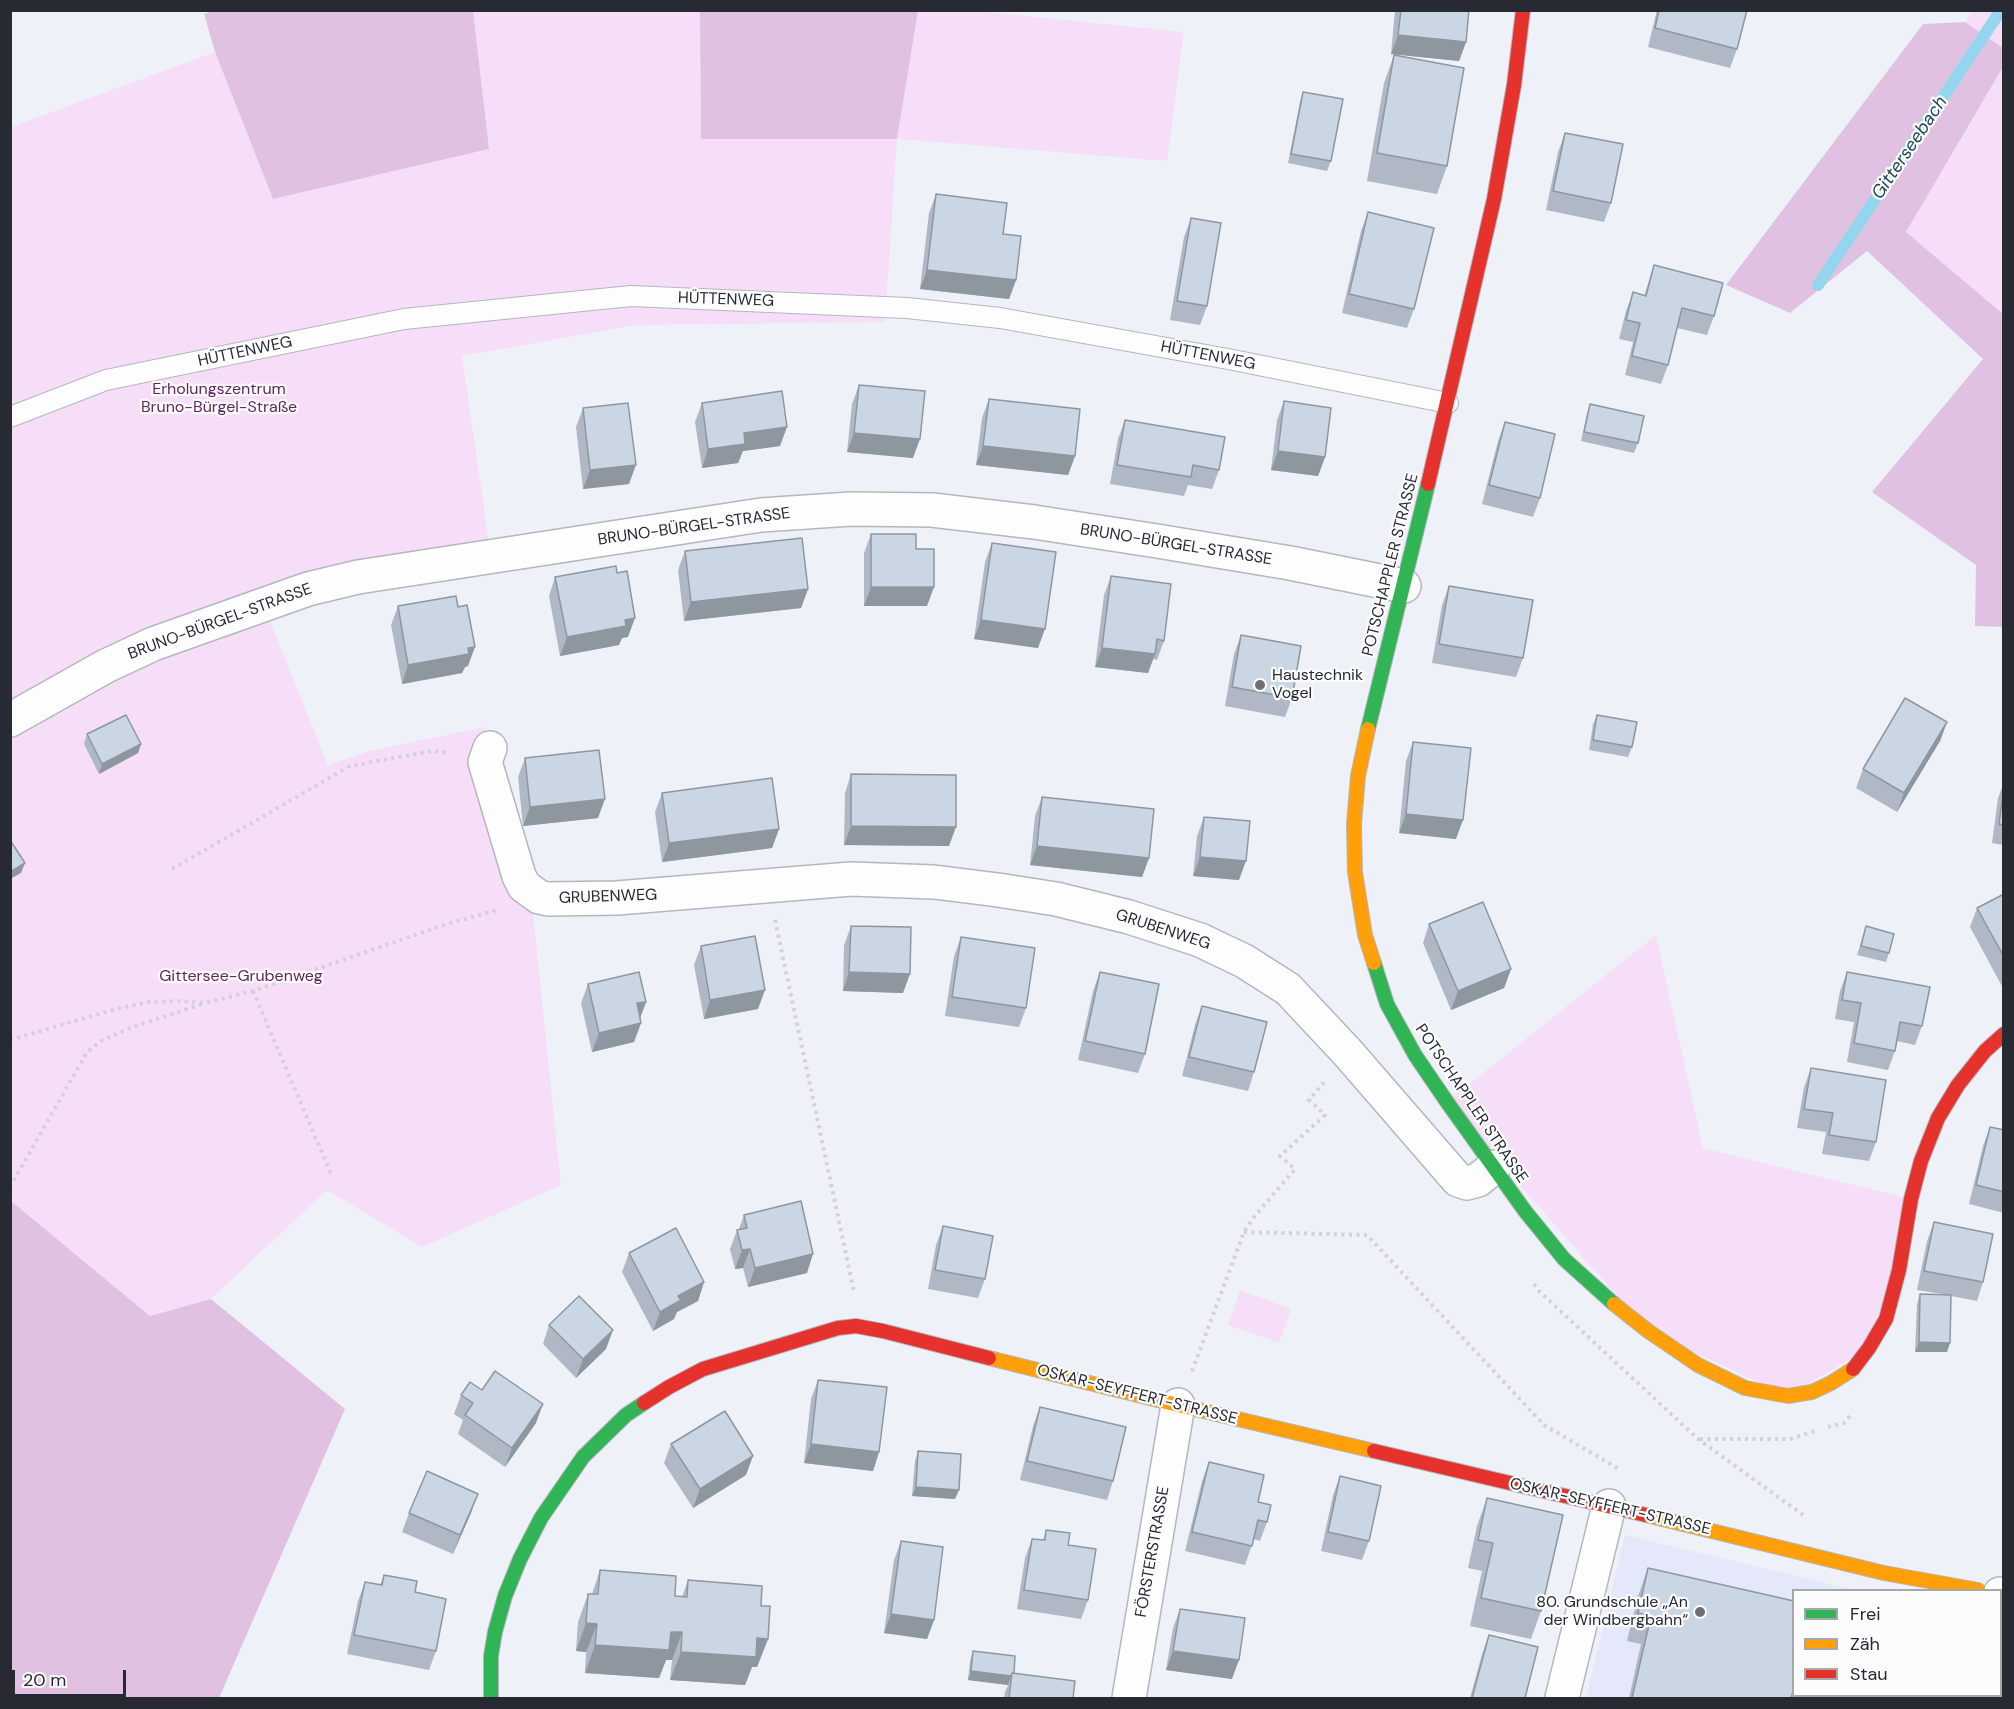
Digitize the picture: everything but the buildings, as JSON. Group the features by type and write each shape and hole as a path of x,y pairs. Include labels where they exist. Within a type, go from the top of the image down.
{"street":[{"name":"POTSCHAPPLER STRASSE","path":"1523,10 1514,85 1494,199 1448,403 1358,776 1354,824 1355,872 1359,904 1365,935 1387,1004 1414,1055 1525,1211 1564,1259 1609,1301 1698,1365 1745,1388 1788,1396 1812,1392 1831,1383 1853,1369 1869,1348 1886,1319 1899,1270 1913,1190 1921,1161 1938,1118 1958,1085 1978,1059 2004,1034"},
{"name":"BRUNO-BÜRGEL-STRASSE","path":"10,720 96,671 153,644 308,589 358,577 761,515 851,509 932,510 1034,522 1156,541 1290,563 1404,586"},
{"path":"488,755 519,876 531,893"},
{"name":"GRUBENWEG","path":"531,893 548,899 617,898 699,893 767,884 851,879 934,882 1056,899 1129,917 1200,940 1244,961 1288,989 1348,1053 1458,1180 1467,1183 1478,1180 1494,1167"},
{"name":"OSKAR-SEYFFERT-STRASSE","path":"491,1698 491,1656 495,1632 505,1596 520,1559 541,1518 583,1458 605,1434 626,1415 669,1387 703,1369 781,1344 838,1328 856,1326 1884,1573 1972,1589"},
{"name":"FÖRSTERSTRASSE","path":"1129,1698 1178,1405"},
{"path":"1562,1698 1610,1506"}],"lane":[{"name":"HÜTTENWEG","path":"10,417 106,380 404,319 631,296 907,308 1000,318 1228,359 1448,403"}],"path":[{"path":"172,869 350,766 433,751 488,755"},
{"path":"767,884 856,1304 856,1326"},
{"path":"10,1187 87,1052 101,1041 130,1028 205,1003 253,991 447,924 510,907 523,901 531,893"},
{"path":"253,991 332,1176"},
{"path":"10,1040 147,1002 205,1003"},
{"path":"1178,1405 1244,1232 1295,1169 1280,1156 1325,1115 1310,1100 1348,1053"},
{"path":"1244,1232 1367,1235 1544,1425 1623,1471"},
{"path":"1533,1282 1540,1292 1698,1438 1808,1518"}],"shaded area":[{"path":"215,10 473,11 489,149 273,199 215,52 204,14"},
{"path":"700,11 918,11 897,139 701,139"},
{"path":"1965,22 2003,48 2003,67 1906,232 2003,314 2003,627 1975,626 1976,565 1872,492 1983,359 1867,251 1790,313 1726,285 1923,24"},
{"path":"11,1201 150,1316 211,1299 345,1409 219,1698 11,1698"},
{"name":"80. Grundschule „An der Windbergbahn“","path":"1625,1535 1851,1589 1792,1589 1792,1697 2002,1697 2002,1637 2003,1640 2002,1698 1586,1698"}],"green space":[{"path":"473,11 700,11 701,139 897,139 885,322 636,325 462,356 491,556 263,604 328,765 369,751 485,727 531,893 561,1185 422,1247 327,1190 211,1299 150,1316 11,1201 11,127 215,52 273,199 489,149"},
{"path":"918,11 978,11 1184,32 1167,161 897,139"},
{"path":"1973,11 2003,11 2003,48 1965,22"},
{"path":"2003,67 2003,314 1906,232"},
{"path":"1656,935 1703,1148 1911,1199 1869,1348 1788,1396 1648,1331 1447,1102"},
{"path":"1240,1290 1291,1309 1279,1343 1228,1325"}],"waterway":[{"name":"Gitterseebach","path":"1818,285 2001,10"}],"traffic: fast":[{"path":"1368,729 1428,484"},
{"path":"1374,963 1387,1004 1415,1055 1447,1102 1525,1211 1564,1259 1614,1304"},
{"path":"491,1698 491,1656 495,1632 505,1596 520,1559 541,1518 583,1457 626,1415 644,1403"}],"traffic: slow":[{"path":"1368,729 1358,776 1354,824 1355,872 1365,935 1374,963"},
{"path":"1614,1304 1648,1331 1698,1365 1745,1388 1788,1396 1812,1392 1853,1369"},
{"path":"989,1358 1374,1451"},
{"path":"1646,1515 1884,1573 1972,1589"}],"traffic: jam":[{"path":"1428,484 1494,199 1514,85 1523,10"},
{"path":"1853,1369 1886,1319 1899,1270 1911,1199 1921,1161 1938,1118 1958,1085 1985,1051 2004,1034"},
{"path":"644,1403 703,1369 838,1328 856,1326 883,1331 989,1358"},
{"path":"1374,1451 1646,1515"}],"place":[{"name":"Haustechnik Vogel","path":"1260,685"},
{"name":"80. Grundschule „An der Windbergbahn“","path":"1700,1612"}],"park label":[{"name":"Erholungszentrum Bruno-Bürgel-Straße","path":"219,399"},
{"name":"Gittersee-Grubenweg","path":"241,977"}]}
